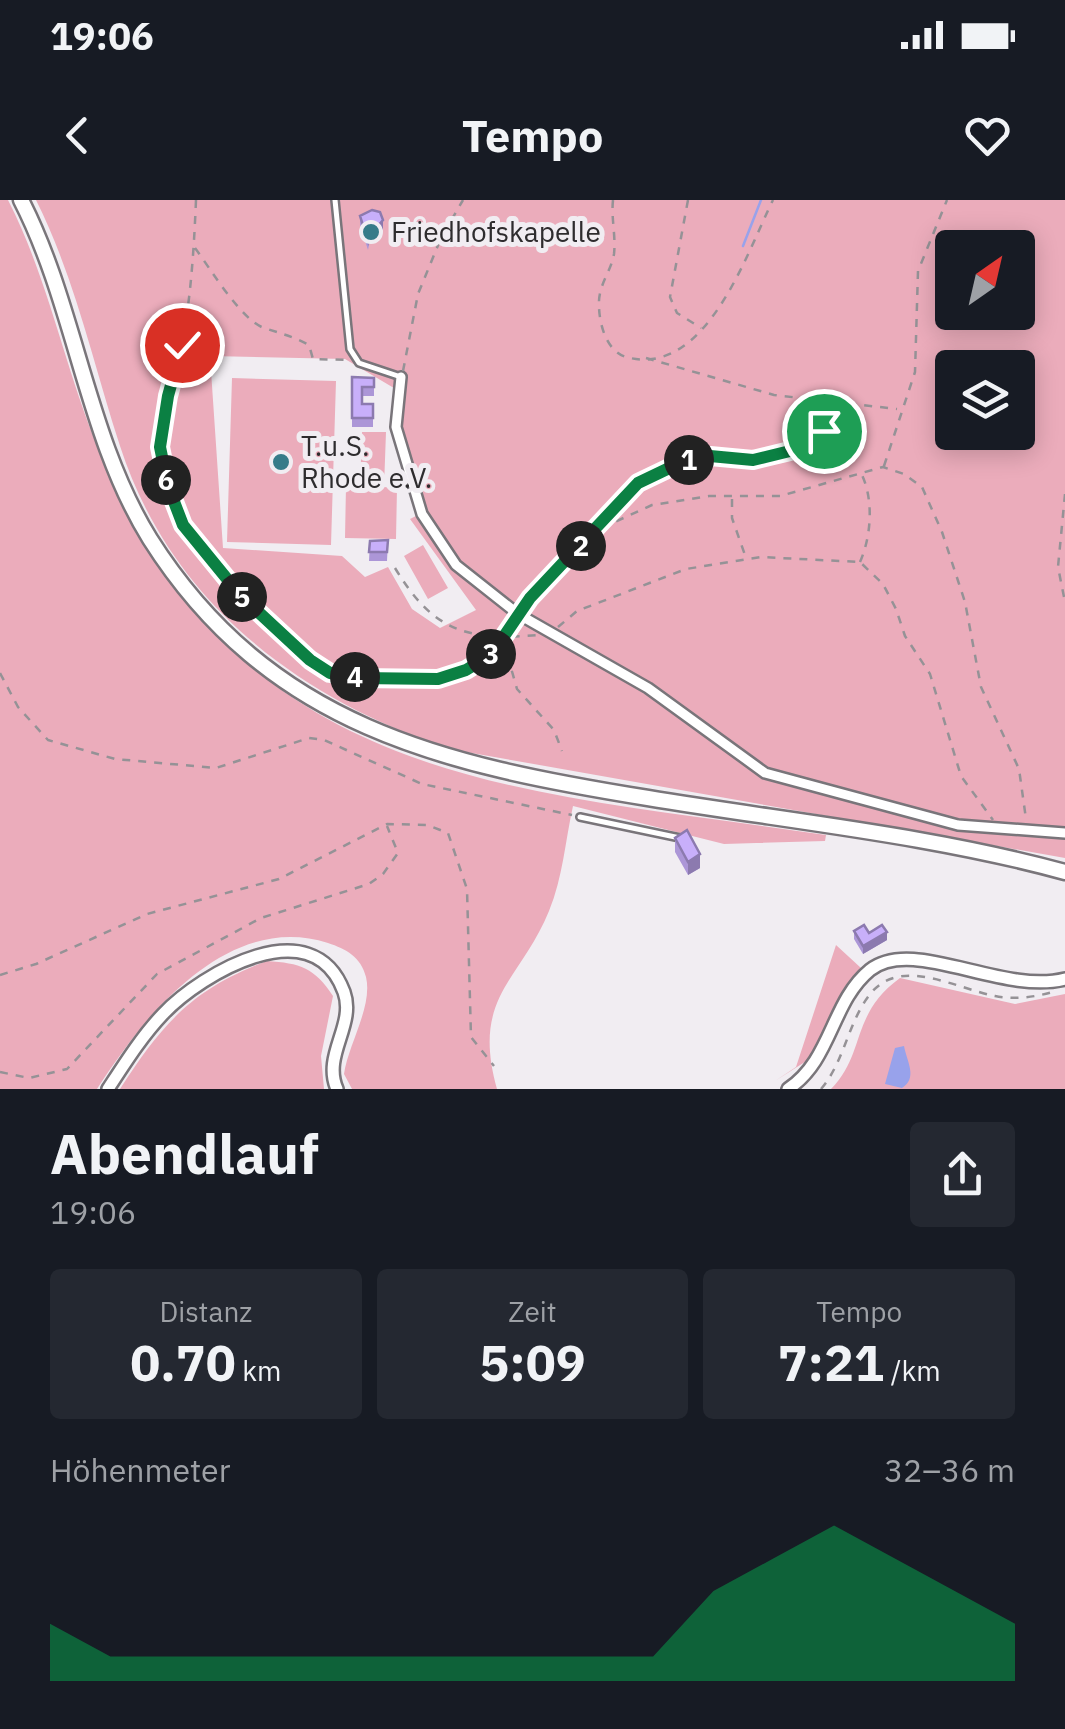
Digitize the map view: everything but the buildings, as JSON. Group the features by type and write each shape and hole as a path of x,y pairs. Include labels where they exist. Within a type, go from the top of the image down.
{"main road":[{"path":"22,200 46,250 111,452 148,536 210,616 287,683 383,736 456,762 596,790 956,848 1065,872"}],"street":[{"path":"401,377 396,427 422,514 456,565 518,614 648,688 764,774 994,831 1065,833"},
{"path":"108,1089 150,1028 186,993 256,956 292,950 326,965 344,994 346,1015 331,1068 337,1089"},
{"path":"788,1089 816,1063 856,985 886,961 916,958 1026,984 1065,979"}],"lane":[{"path":"335,200 350,349 356,360 401,377"},
{"path":"580,817 684,839"}],"path":[{"path":"196,200 182,345 160,447 168,486 183,525 241,596 330,673 438,679 492,654 518,614 638,483 686,460 710,456 753,460 790,451 857,406"},
{"path":"401,377 418,294 441,238 463,200"},
{"path":"613,200 613,260 599,291 598,308 606,339 616,351 731,386 900,410"},
{"path":"688,200 670,296 678,314 702,329"},
{"path":"644,358 684,344 723,306 773,200"},
{"path":"883,467 915,372 918,272 947,200"},
{"path":"194,246 246,315 262,328 280,330 309,345 313,359 356,360"},
{"path":"595,531 652,505 732,496 780,496 883,467 914,480 929,499 965,602 981,687 1018,768 1028,830"},
{"path":"860,562 869,535 869,490 862,473"},
{"path":"1065,494 1058,567 1065,602"},
{"path":"732,496 732,518 746,560"},
{"path":"396,568 418,605 444,623 472,634 502,638 549,634 577,611 686,569 746,560 824,558 860,562 883,584 906,636 930,674 961,776 993,816 994,831"},
{"path":"502,638 518,689 554,730 562,752"},
{"path":"0,673 33,728 66,748 131,761 216,768 309,738 324,740 422,784 580,817"},
{"path":"0,975 36,964 147,914 279,880 386,824 427,825 448,832 467,889 471,1037 494,1066"},
{"path":"0,1072 28,1078 66,1069 157,974 261,918 369,884 383,874 398,853 386,824"},
{"path":"821,1089 836,1067 860,1008 889,978 912,975 1015,998 1065,988"}],"shaded area":[{"path":"0,200 8,200 23,232 104,462 164,570 235,652 315,712 404,754 500,783 603,803 826,835 825,841 724,844 573,806 561,872 549,911 494,1011 491,1058 497,1089 352,1089 344,1074 366,1000 364,970 357,959 341,948 291,937 256,942 223,956 192,977 139,1031 97,1089 0,1089"},
{"path":"36,200 1065,200 1065,858 449,749 341,702 292,672 247,637 207,597 172,552 143,502 120,446 73,290","holes":["210,356 345,359 404,394 400,427 426,511 410,519 476,610 440,628 412,609 388,567 365,577 342,556 223,548"]},
{"name":"T.u.S. Rhode e.V.","path":"232,378 336,381 331,545 227,542"},
{"path":"362,432 386,432 384,487 397,488 396,539 345,538 346,486 360,486"},
{"path":"423,545 448,588 428,599 404,556"},
{"path":"836,945 861,968 808,1060 775,1081 796,1067"},
{"path":"267,961 306,969 333,996 321,1056 324,1089 120,1089 181,1011 218,984"},
{"path":"900,978 1015,1004 1065,994 1065,1089 831,1089 850,1062 873,1006"}],"water":[{"path":"904,1046 910,1069 907,1084 902,1088 885,1084 895,1048"}],"waterway":[{"path":"743,246 761,200"}],"place":[{"name":"Friedhofskapelle","path":"371,232"},
{"name":"T.u.S. Rhode e.V.","path":"281,462"}],"route":[{"path":"182,345 160,447 168,486 183,525 241,596 310,660 330,673 360,678 438,679 466,670 492,654 530,598 638,483 686,460 710,456 753,460 790,451 824,431"}]}
